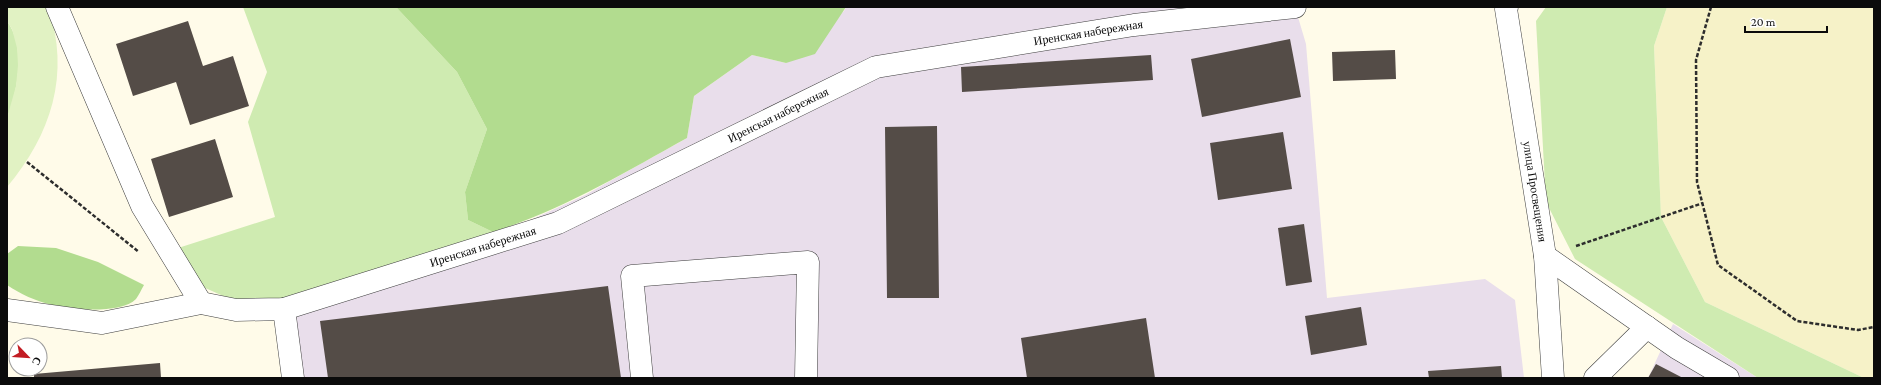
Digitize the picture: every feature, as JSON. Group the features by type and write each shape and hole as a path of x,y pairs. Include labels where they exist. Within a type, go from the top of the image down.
{"street":[{"path":"7,310 102,323 201,303 142,206 57,7"},
{"name":"Иренская набережная","path":"201,303 236,310 284,309 558,223 876,67 1134,16 1295,7"},
{"name":"улица Просвещения","path":"1507,7 1506,10 1545,256 1553,378"},
{"path":"1545,256 1677,348 1728,378"},
{"path":"642,378 632,276 808,262 806,378"},
{"path":"284,309 293,378"},
{"path":"1595,378 1647,327"}],"path":[{"path":"1712,7 1696,60 1697,182 1718,265 1797,321 1858,330 1874,327"},
{"path":"27,162 145,257"},
{"path":"1545,256 1702,203"}],"shaded area":[{"path":"846,7 1295,7 1306,44 1327,298 1485,279 1515,300 1524,378 302,378 291,299 524,223 585,195 687,138 694,96 752,55 786,63 844,11"},
{"path":"1667,7 1874,7 1874,378 1864,378 1705,302 1661,217 1654,46"},
{"path":"1673,324 1758,378 1648,378"}],"green space":[{"path":"7,7 48,7 55,32 57,80 53,103 45,125 35,146 7,187 7,118 16,86 18,65 17,48 12,29 7,21"},
{"path":"243,7 396,7 457,72 487,129 465,192 468,220 493,232 307,296 248,307 203,287 175,249 275,217 248,122 267,72"},
{"path":"396,7 846,7 815,54 786,63 752,55 694,96 687,138 568,202 519,223 493,232 468,220 465,192 487,129 457,72"},
{"path":"1546,7 1667,7 1654,46 1661,217 1705,302 1864,378 1758,378 1575,259 1546,202 1536,21"},
{"path":"7,21 17,43 18,69 17,82 7,118"},
{"path":"18,246 56,248 98,262 144,285 136,299 129,304 120,307 96,310 60,307 46,303 23,294 7,285 7,254"}],"building":[{"path":"188,21 203,66 233,56 249,106 190,125 176,82 133,96 116,44"},
{"path":"1290,39 1301,97 1202,117 1191,59"},
{"path":"1395,50 1396,79 1333,81 1332,52"},
{"path":"1151,55 1153,80 962,92 961,67"},
{"path":"937,126 939,298 887,298 885,127"},
{"path":"1283,132 1292,189 1218,200 1210,143"},
{"path":"215,139 233,197 169,217 151,159"},
{"path":"1304,224 1312,282 1286,286 1278,228"},
{"path":"608,286 621,378 328,378 320,321"},
{"path":"1361,307 1367,345 1311,355 1305,316"},
{"path":"1146,318 1155,378 1027,378 1021,338"},
{"path":"160,363 161,378 34,378 48,377 48,373"},
{"path":"1656,364 1683,378 1648,378"},
{"path":"1501,366 1502,378 1429,378 1428,371"}]}
